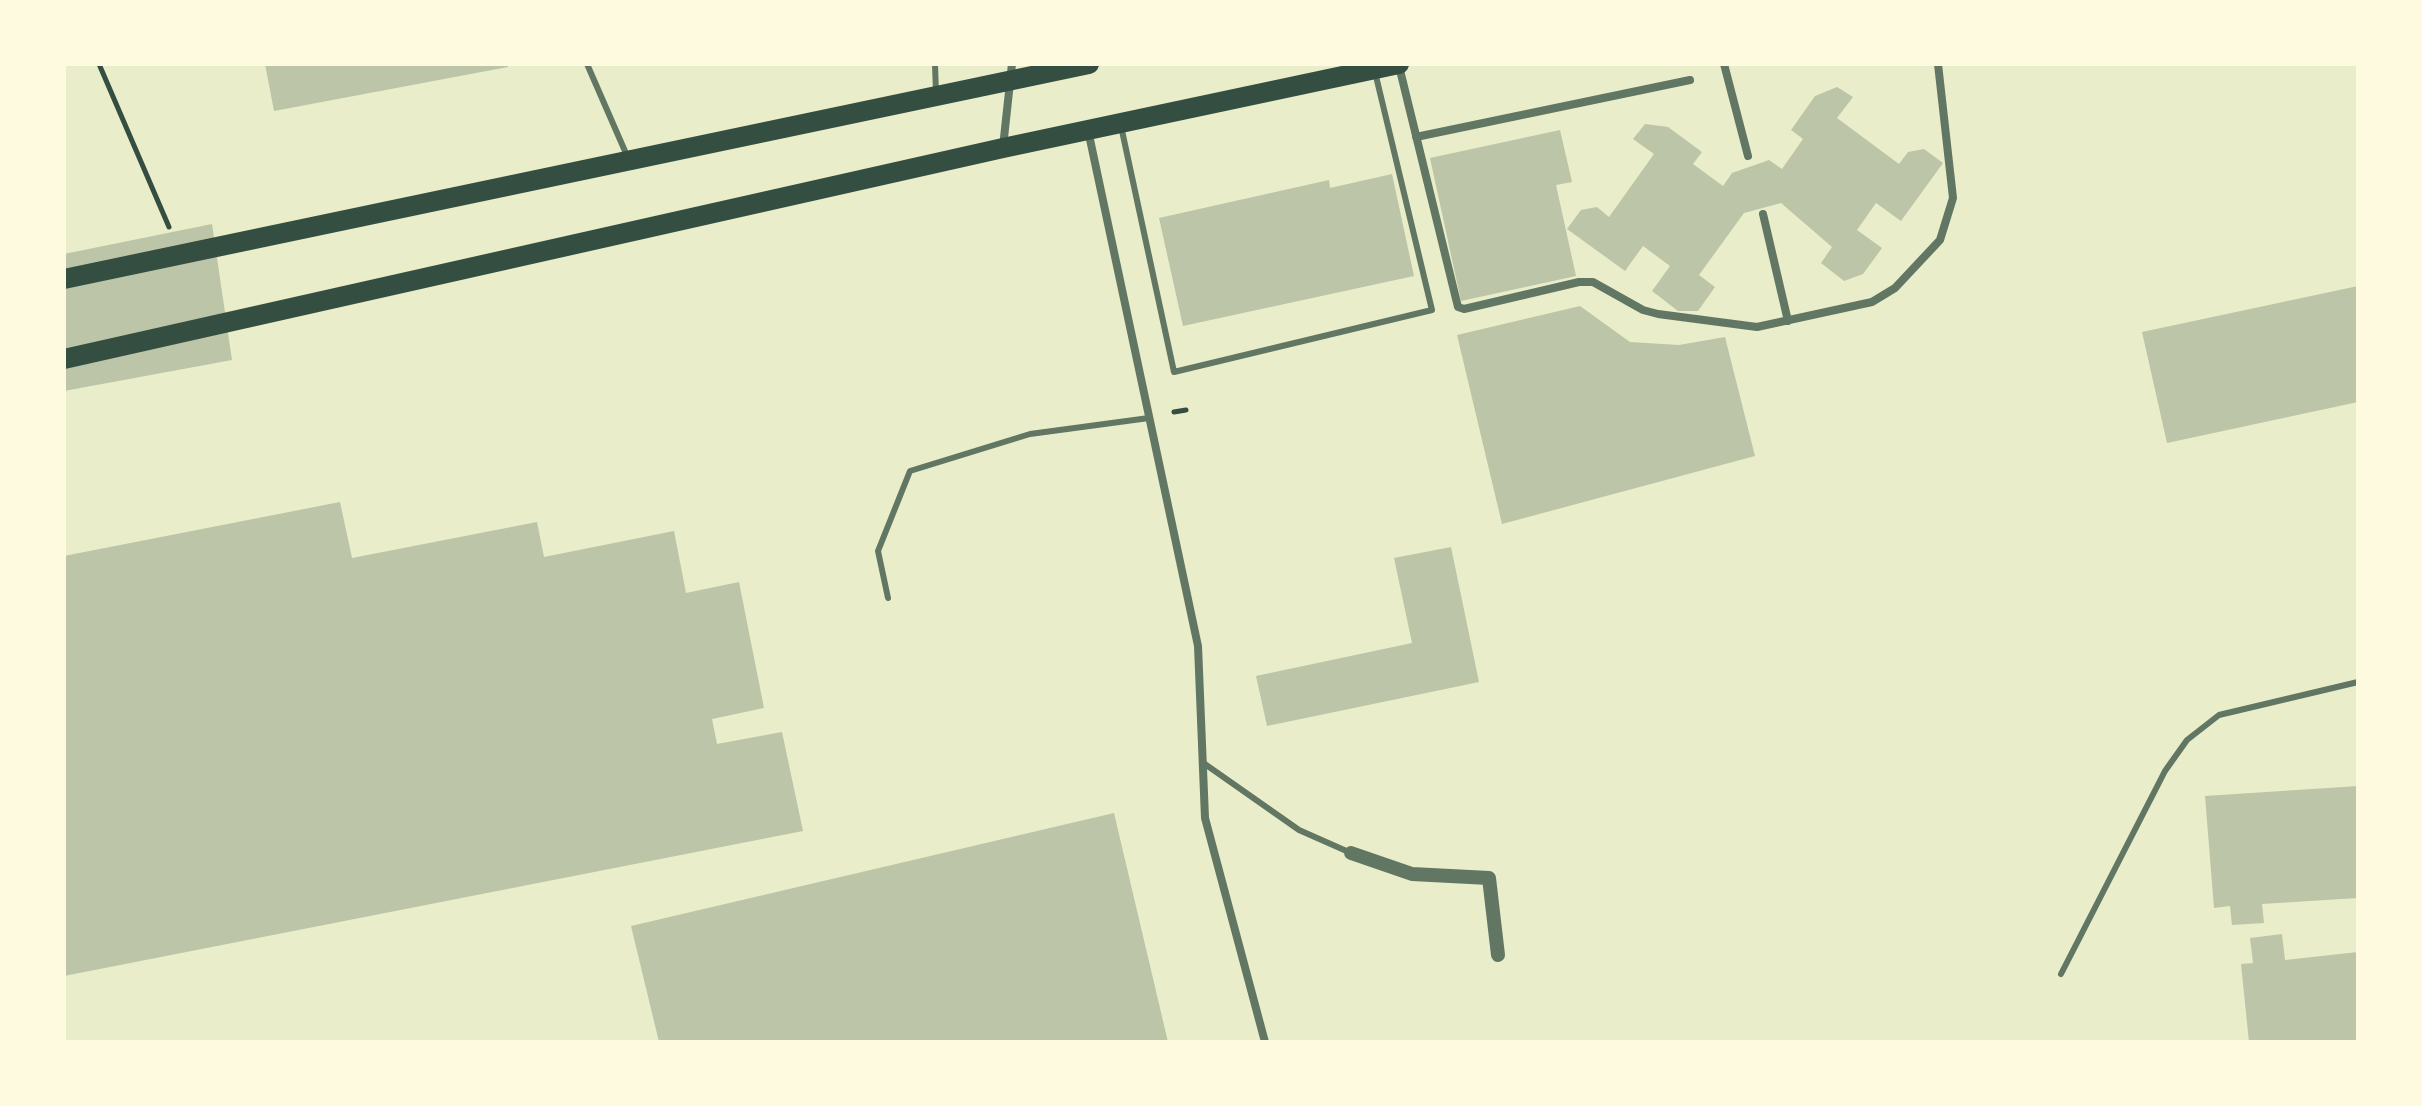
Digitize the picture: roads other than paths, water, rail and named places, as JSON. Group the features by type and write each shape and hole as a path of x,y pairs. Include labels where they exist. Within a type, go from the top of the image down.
{"main road":[{"path":"64,279 937,97 1012,72 1089,64"},
{"path":"64,359 1088,129 1399,64"}],"street":[{"path":"1399,64 1458,307 1464,309 1579,282 1593,282 1643,310 1757,327 1872,302 1895,288 1940,240 1953,198 1938,64"},
{"path":"1724,64 1748,156"},
{"path":"1003,148 1012,72"},
{"path":"1416,137 1690,80"},
{"path":"1088,129 1198,646 1205,818 1265,1042"},
{"path":"1763,214 1788,321"},
{"path":"1351,853 1412,874 1489,878 1498,955"}],"lane":[{"path":"587,64 629,162"},
{"path":"935,64 937,97"},
{"path":"1120,122 1174,372 1432,310 1375,69"},
{"path":"888,598 878,551 910,471 1030,434 1149,418"},
{"path":"2061,974 2165,771 2187,740 2219,715 2358,682"},
{"path":"1202,762 1299,830 1351,853"}]}
